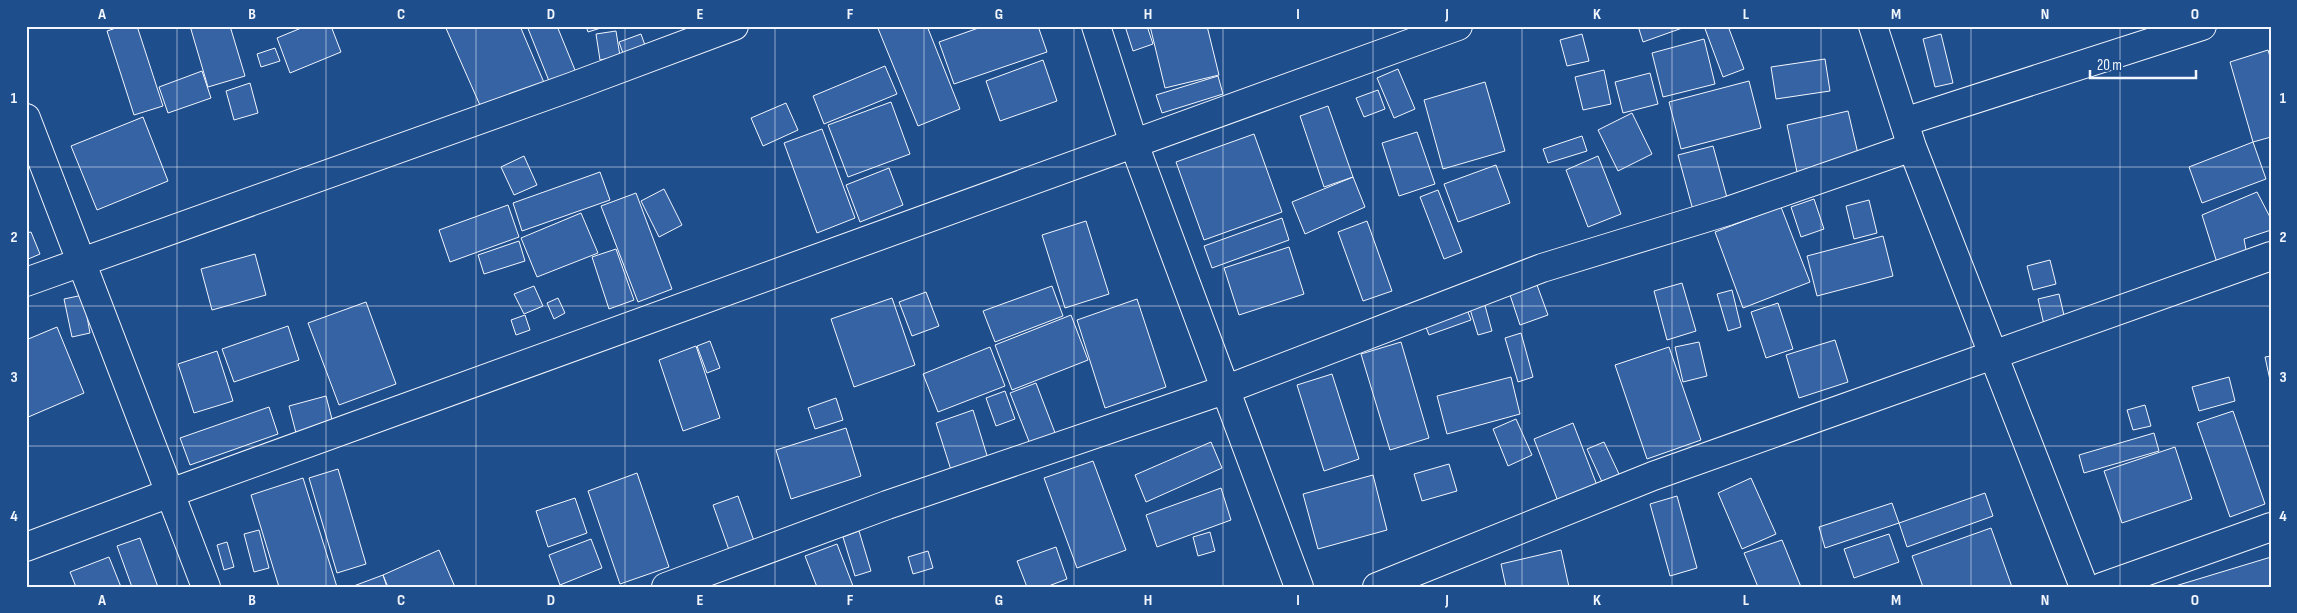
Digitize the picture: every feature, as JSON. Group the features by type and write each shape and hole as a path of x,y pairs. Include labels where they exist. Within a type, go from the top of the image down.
{"street":[{"path":"26,282 571,87 734,26"},
{"path":"1096,26 1134,144 1227,389 1299,587"},
{"path":"26,547 170,493 1458,26"},
{"path":"1873,26 1908,135 2084,587"},
{"path":"666,587 887,505 1227,389 1542,268 1728,211 1908,135 2202,26"},
{"path":"26,118 206,587"},
{"path":"1377,587 1653,476 2271,256"},
{"path":"2102,587 2271,528"}],"building":[{"path":"122,26 137,26 163,106 134,115 107,31"},
{"path":"190,26 230,26 245,76 208,87"},
{"path":"306,26 331,26 341,52 290,73 277,38"},
{"path":"445,26 520,26 545,85 483,112"},
{"path":"527,26 557,26 577,75 551,86"},
{"path":"586,26 607,26 588,32"},
{"path":"877,26 927,26 960,109 918,126"},
{"path":"984,26 1038,26 1047,52 954,84 939,42"},
{"path":"1125,26 1147,26 1153,44 1133,51"},
{"path":"1150,26 1207,26 1219,75 1165,88"},
{"path":"1638,26 1684,26 1685,27 1643,42"},
{"path":"1704,26 1728,26 1744,69 1723,77"},
{"path":"616,31 620,56 600,60 596,34"},
{"path":"641,34 647,51 625,59 619,42"},
{"path":"1582,34 1589,61 1567,66 1560,40"},
{"path":"1941,34 1953,83 1935,87 1923,39"},
{"path":"1704,39 1715,84 1663,97 1652,53"},
{"path":"275,48 280,61 261,67 257,54"},
{"path":"2268,50 2271,60 2271,137 2253,142 2230,62"},
{"path":"1825,59 1830,91 1776,99 1771,67"},
{"path":"1043,60 1057,101 1000,121 986,81"},
{"path":"885,66 897,94 824,124 813,96"},
{"path":"1398,69 1415,109 1394,118 1377,78"},
{"path":"1604,70 1611,104 1583,110 1575,77"},
{"path":"202,71 211,98 168,113 159,87"},
{"path":"1650,73 1658,104 1623,113 1615,82"},
{"path":"1218,76 1223,94 1162,113 1156,95"},
{"path":"1749,81 1761,128 1681,149 1669,102"},
{"path":"1485,82 1505,151 1443,169 1424,100"},
{"path":"250,83 258,113 234,120 226,91"},
{"path":"1378,90 1385,109 1364,117 1356,98"},
{"path":"891,102 910,154 848,177 828,125"},
{"path":"786,103 798,130 763,146 751,118"},
{"path":"1328,106 1353,177 1324,187 1300,116"},
{"path":"1848,111 1859,158 1797,172 1787,125"},
{"path":"1632,113 1652,154 1618,171 1598,130"},
{"path":"143,117 168,181 97,210 71,146"},
{"path":"822,129 855,218 817,233 784,143"},
{"path":"1417,132 1435,184 1399,196 1382,143"},
{"path":"1254,134 1282,212 1204,240 1176,162"},
{"path":"1582,136 1587,151 1548,163 1543,149"},
{"path":"2253,142 2266,179 2202,203 2189,167"},
{"path":"1713,146 1729,205 1694,214 1678,155"},
{"path":"524,156 537,185 514,195 501,167"},
{"path":"1598,156 1621,214 1588,227 1566,170"},
{"path":"1496,165 1510,203 1458,222 1444,184"},
{"path":"889,168 903,205 860,222 846,185"},
{"path":"600,172 610,200 522,231 513,203"},
{"path":"1353,177 1365,207 1305,234 1292,202"},
{"path":"664,189 682,225 659,237 641,201"},
{"path":"1438,190 1462,252 1444,259 1420,197"},
{"path":"2257,192 2271,219 2271,230 2244,239 2247,255 2219,269 2202,215"},
{"path":"636,193 672,289 638,302 601,206"},
{"path":"1814,199 1824,229 1801,237 1791,207"},
{"path":"1869,200 1877,233 1854,239 1846,206"},
{"path":"508,205 519,237 450,262 439,230"},
{"path":"1781,207 1810,282 1743,308 1715,232"},
{"path":"581,213 598,253 537,277 521,238"},
{"path":"1282,218 1289,240 1212,268 1204,246"},
{"path":"1086,221 1109,294 1065,308 1042,235"},
{"path":"1367,221 1392,291 1363,301 1338,232"},
{"path":"31,232 40,254 26,260 26,233"},
{"path":"1883,236 1893,276 1817,296 1807,256"},
{"path":"519,241 525,261 484,274 478,255"},
{"path":"1289,247 1304,294 1239,315 1224,268"},
{"path":"616,249 634,300 609,309 592,257"},
{"path":"255,254 266,295 212,310 201,269"},
{"path":"2050,260 2056,284 2033,290 2027,266"},
{"path":"1682,283 1696,331 1667,340 1654,291"},
{"path":"1537,285 1548,315 1520,325 1510,295"},
{"path":"534,286 543,306 524,314 514,294"},
{"path":"1052,286 1063,316 995,342 983,311"},
{"path":"1732,290 1741,327 1728,331 1717,294"},
{"path":"926,292 939,326 912,336 899,302"},
{"path":"2059,294 2066,324 2045,329 2038,299"},
{"path":"83,295 90,333 72,337 64,299"},
{"path":"558,298 565,313 554,319 547,303"},
{"path":"892,298 915,365 854,387 831,319"},
{"path":"1137,299 1166,387 1105,408 1077,320"},
{"path":"366,302 396,384 339,405 308,323"},
{"path":"1484,302 1492,331 1478,335 1469,306"},
{"path":"1778,303 1793,349 1766,358 1751,312"},
{"path":"1466,307 1471,320 1429,335 1424,322"},
{"path":"525,315 530,330 516,335 511,320"},
{"path":"1071,315 1088,360 1012,390 995,345"},
{"path":"288,326 299,360 234,382 222,349"},
{"path":"57,327 84,393 26,418 26,340"},
{"path":"1521,333 1533,377 1518,382 1505,338"},
{"path":"1835,340 1848,382 1799,398 1786,355"},
{"path":"710,341 720,368 707,373 697,346"},
{"path":"1401,342 1429,438 1390,450 1361,354"},
{"path":"1699,342 1707,376 1683,382 1675,347"},
{"path":"696,346 720,418 683,431 659,360"},
{"path":"990,347 1005,386 938,412 923,374"},
{"path":"1669,347 1701,440 1647,459 1615,365"},
{"path":"217,351 233,401 194,413 178,364"},
{"path":"2271,356 2271,380 2270,380 2265,357"},
{"path":"1332,374 1359,459 1324,471 1297,385"},
{"path":"1511,377 1520,414 1447,434 1437,396"},
{"path":"2229,377 2235,401 2199,411 2192,387"},
{"path":"1036,383 1057,438 1032,449 1010,393"},
{"path":"1005,391 1015,419 996,426 986,398"},
{"path":"326,396 333,423 296,433 289,406"},
{"path":"836,398 843,420 815,429 808,408"},
{"path":"2145,405 2151,426 2133,430 2127,410"},
{"path":"269,407 278,434 190,465 180,438"},
{"path":"973,410 989,462 952,473 936,423"},
{"path":"2233,411 2265,504 2230,517 2197,423"},
{"path":"1516,419 1532,455 1508,466 1493,429"},
{"path":"1573,423 1598,488 1559,504 1534,439"},
{"path":"846,428 861,476 791,499 776,450"},
{"path":"2154,433 2159,451 2084,473 2079,455"},
{"path":"1211,442 1222,468 1146,502 1135,475"},
{"path":"1604,442 1619,474 1602,482 1587,449"},
{"path":"2175,447 2192,499 2122,523 2104,471"},
{"path":"1093,461 1126,550 1077,568 1044,478"},
{"path":"1449,464 1457,491 1422,501 1414,474"},
{"path":"338,469 366,564 337,573 309,478"},
{"path":"637,473 669,567 620,584 588,491"},
{"path":"1373,475 1387,530 1318,549 1303,494"},
{"path":"303,478 337,587 279,587 251,495"},
{"path":"1751,478 1776,534 1742,549 1718,493"},
{"path":"1221,488 1231,520 1157,547 1146,515"},
{"path":"1985,493 1993,516 1907,547 1899,523"},
{"path":"738,496 754,541 729,550 713,505"},
{"path":"1677,496 1697,568 1670,576 1650,504"},
{"path":"575,498 587,533 548,547 536,511"},
{"path":"1892,503 1899,523 1825,548 1819,527"},
{"path":"1991,528 2012,587 1923,587 1912,556"},
{"path":"259,530 269,568 254,572 244,534"},
{"path":"859,531 871,571 855,576 843,537"},
{"path":"1210,532 1215,551 1198,556 1193,537"},
{"path":"1889,534 1899,562 1854,578 1844,549"},
{"path":"140,538 158,587 132,587 117,546"},
{"path":"591,539 602,568 560,585 549,555"},
{"path":"1782,540 1801,587 1758,587 1744,553"},
{"path":"227,542 234,567 224,570 217,545"},
{"path":"837,544 853,586 817,587 805,556"},
{"path":"1056,547 1067,579 1046,587 1027,587 1017,561"},
{"path":"439,550 455,587 388,587 383,575"},
{"path":"1561,550 1569,587 1506,587 1501,564"},
{"path":"928,551 933,568 913,574 908,557"},
{"path":"109,557 121,587 76,587 70,572"},
{"path":"2271,557 2271,587 2172,587"},
{"path":"383,575 387,587 351,587"}]}
